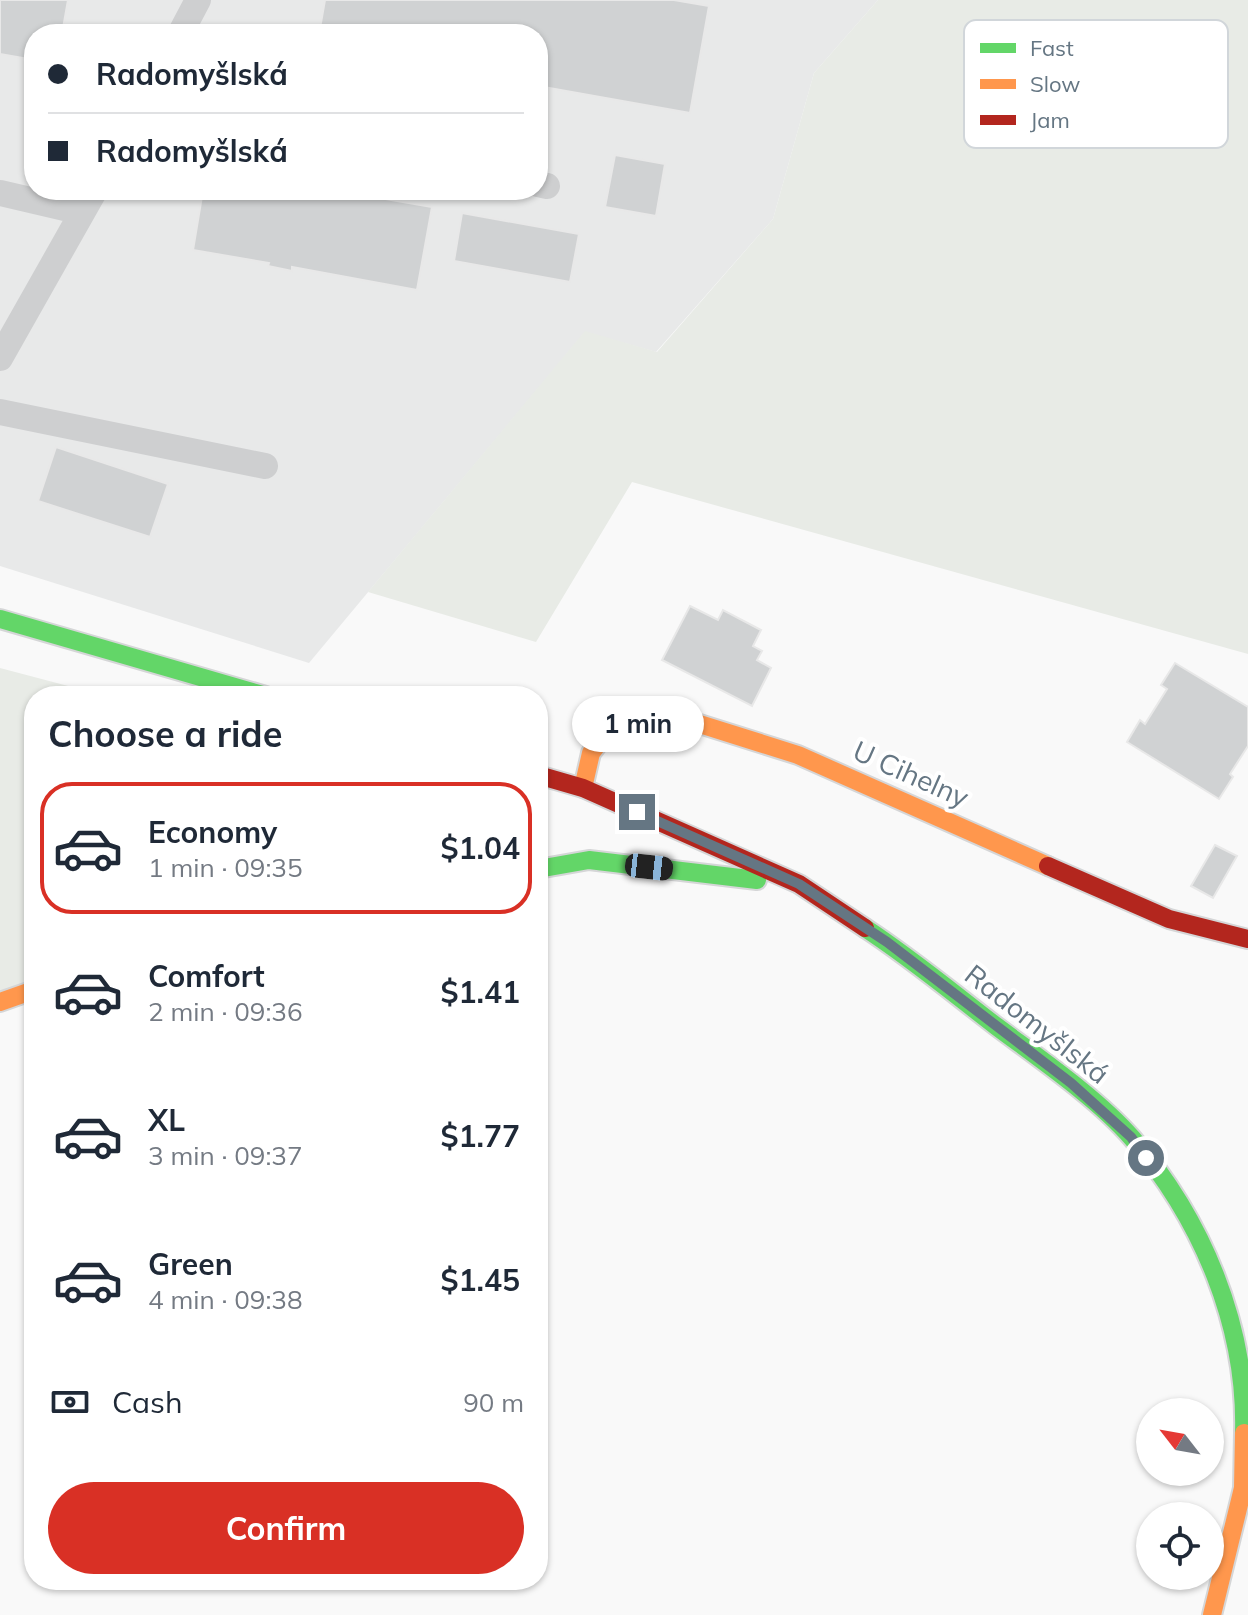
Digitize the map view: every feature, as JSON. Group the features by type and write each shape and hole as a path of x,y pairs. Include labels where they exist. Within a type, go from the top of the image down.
{"main road":[{"path":"0,619 231,686"},
{"name":"U Cihelny","path":"583,788 591,753 613,724 671,715 798,755 1169,919 1248,939"},
{"name":"Radomyšlská","path":"548,778 583,788 799,884 887,942 1071,1083 1131,1137 1178,1199 1210,1261 1232,1326 1245,1396 1243,1488 1212,1615"},
{"path":"583,788 593,814"},
{"path":"589,860 595,838"},
{"path":"548,867 589,860 799,884"},
{"path":"0,1002 24,994"}],"lane":[{"path":"185,24 198,0"},
{"path":"0,193 24,195"},
{"path":"0,358 89,201"},
{"path":"0,412 265,466"}],"shaded area":[{"path":"0,0 878,0 814,73 773,219 656,352 585,332 309,663 0,566"},
{"path":"878,0 1248,0 1248,654 632,482 536,642 368,592 585,331 657,352 773,219 814,73"},
{"path":"0,668 68,686 24,686 24,987 0,999"}],"building":[{"path":"0,0 68,0 64,24 24,24 24,58 0,54"},
{"path":"325,0 674,0 709,6 690,113 548,88 548,24 321,24"},
{"path":"615,155 665,164 656,216 605,207"},
{"path":"201,200 391,200 432,207 417,290 292,267 292,271 268,266 269,263 193,250"},
{"path":"462,213 579,234 570,282 454,261"},
{"path":"56,447 168,484 150,537 38,501"},
{"path":"690,606 718,620 723,610 761,630 753,646 762,651 757,660 771,668 752,706 662,660"},
{"path":"1175,663 1248,707 1248,746 1219,799 1127,742 1140,720 1145,724 1167,689 1161,685"},
{"path":"1215,845 1237,856 1213,898 1191,886"}],"traffic: fast":[{"path":"0,619 231,686"},
{"path":"548,867 589,860 757,880"},
{"path":"865,928 1085,1094 1118,1123 1157,1170 1199,1239 1228,1314 1238,1353 1244,1433"}],"traffic: slow":[{"path":"583,788 591,753 613,724 671,715 798,755 1048,866"},
{"path":"0,1002 24,994"},
{"path":"1212,1615 1243,1488 1244,1433"}],"traffic: jam":[{"path":"548,778 583,788 799,884 865,928"},
{"path":"1048,866 1169,919 1248,939"}],"route":[{"path":"637,812 799,884 887,942 1071,1083 1131,1137 1146,1158"}]}
